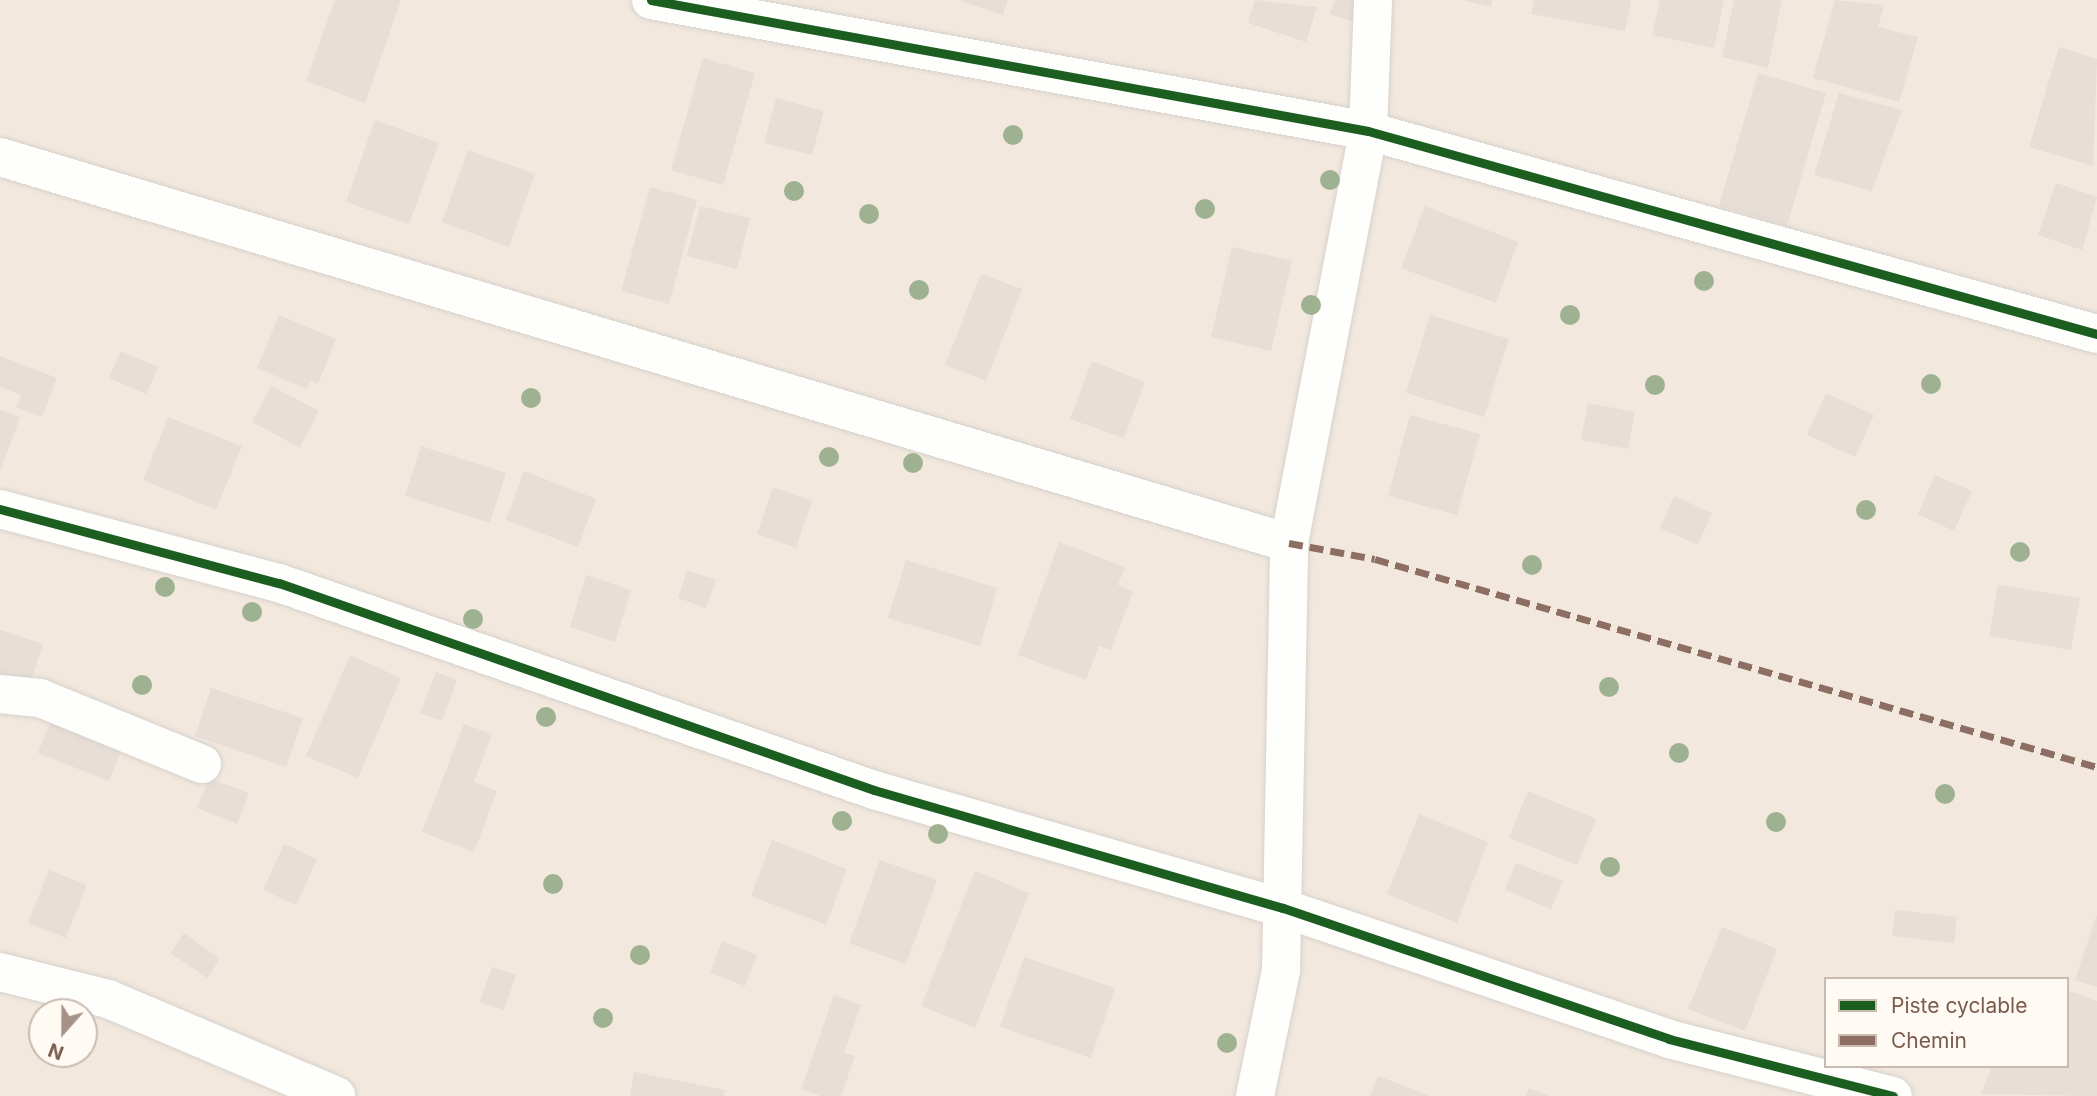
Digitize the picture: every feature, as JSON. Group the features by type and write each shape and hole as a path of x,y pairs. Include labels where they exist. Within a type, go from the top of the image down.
{"street":[{"path":"651,0 1368,131 2097,334"},
{"path":"1255,1096 1280,971 1289,543 1368,131 1373,0"},
{"path":"0,157 1289,543"},
{"path":"0,509 279,583 874,790 1283,908 1669,1040 1893,1096"},
{"path":"0,694 40,698 202,764"},
{"path":"0,972 108,999 336,1096"}],"shaded area":[{"path":"0,0 2097,0 2097,1096 0,1096"}],"building":[{"path":"335,0 401,0 365,103 306,81"},
{"path":"957,0 1008,0 1003,15"},
{"path":"1255,0 1317,7 1306,42 1248,23"},
{"path":"1335,0 1356,0 1354,22 1330,14"},
{"path":"1462,0 1492,0 1491,7"},
{"path":"1534,0 1631,0 1625,31 1531,14"},
{"path":"1660,0 1724,0 1714,48 1652,35"},
{"path":"1734,0 1782,0 1768,68 1722,57"},
{"path":"1835,0 1884,5 1878,27 1918,37 1899,102 1813,78"},
{"path":"2059,47 2097,59 2093,166 2029,147"},
{"path":"703,58 755,73 723,185 671,170"},
{"path":"1758,73 1826,93 1787,226 1719,206"},
{"path":"1839,93 1902,110 1872,191 1814,175"},
{"path":"776,98 824,111 812,155 764,143"},
{"path":"375,120 439,143 409,224 346,202"},
{"path":"468,150 535,174 509,247 442,222"},
{"path":"2056,183 2097,197 2082,250 2038,235"},
{"path":"650,187 697,200 669,304 621,291"},
{"path":"700,206 750,218 737,269 687,256"},
{"path":"1425,206 1518,242 1496,303 1401,268"},
{"path":"1232,247 1292,261 1271,351 1211,337"},
{"path":"981,274 1022,289 986,381 945,365"},
{"path":"279,315 336,339 318,384 310,381 307,389 257,368"},
{"path":"1430,315 1509,339 1484,417 1406,393"},
{"path":"121,351 158,367 146,394 109,378"},
{"path":"0,356 57,378 42,417 16,407 21,395 0,387"},
{"path":"1092,361 1145,382 1124,438 1070,419"},
{"path":"271,386 319,411 300,448 252,422"},
{"path":"1826,393 1874,415 1855,457 1807,435"},
{"path":"1588,403 1635,412 1628,449 1581,440"},
{"path":"0,410 20,417 0,472"},
{"path":"1410,415 1480,434 1457,515 1388,496"},
{"path":"168,417 242,446 216,510 143,480"},
{"path":"421,446 506,473 490,523 405,496"},
{"path":"524,471 596,499 578,547 506,520"},
{"path":"1935,475 1972,491 1954,531 1918,514"},
{"path":"773,487 812,501 796,548 757,534"},
{"path":"1674,496 1712,513 1698,545 1660,528"},
{"path":"1059,542 1125,567 1118,585 1133,591 1111,650 1099,646 1086,680 1018,655"},
{"path":"906,560 997,588 980,646 888,618"},
{"path":"687,570 716,580 706,608 678,598"},
{"path":"586,575 631,590 615,642 570,627"},
{"path":"1998,585 2080,598 2071,650 1989,636"},
{"path":"0,630 43,644 27,693 0,684"},
{"path":"350,655 401,678 358,778 306,756"},
{"path":"436,672 457,680 442,721 420,713"},
{"path":"211,688 303,718 286,767 195,736"},
{"path":"53,715 124,744 109,781 38,753"},
{"path":"464,724 492,734 474,782 497,791 474,852 422,832"},
{"path":"209,778 249,793 237,824 197,808"},
{"path":"1528,791 1596,819 1577,865 1509,838"},
{"path":"1419,814 1488,842 1457,923 1387,894"},
{"path":"772,840 847,869 826,925 751,896"},
{"path":"284,844 317,859 296,905 263,890"},
{"path":"880,860 937,880 906,964 849,943"},
{"path":"1516,863 1563,881 1551,909 1505,890"},
{"path":"49,870 87,885 66,938 28,923"},
{"path":"975,871 1029,893 975,1028 921,1006"},
{"path":"1895,910 1957,917 1954,943 1892,936"},
{"path":"2097,916 2097,987 2075,980"},
{"path":"1722,927 1777,949 1745,1031 1688,1009"},
{"path":"184,933 220,959 207,978 170,953"},
{"path":"722,941 757,955 745,986 710,973"},
{"path":"1024,957 1115,988 1091,1058 1000,1027"},
{"path":"492,967 516,975 504,1010 480,1002"},
{"path":"2069,991 2097,1001 2097,1096 1981,1094 1991,1068 2069,1068"},
{"path":"834,995 861,1005 844,1053 855,1056 841,1096 821,1096 801,1089"},
{"path":"634,1072 725,1090 724,1096 630,1096"},
{"path":"1378,1076 1431,1096 1370,1096"},
{"path":"1529,1088 1549,1096 1526,1096"}],"marked path":[{"path":"1289,543 1375,559 2097,767"}],"cycle path":[{"path":"651,0 1368,131 2097,334"},
{"path":"0,509 279,583 874,790 1283,908 1669,1039 1893,1096"}]}
